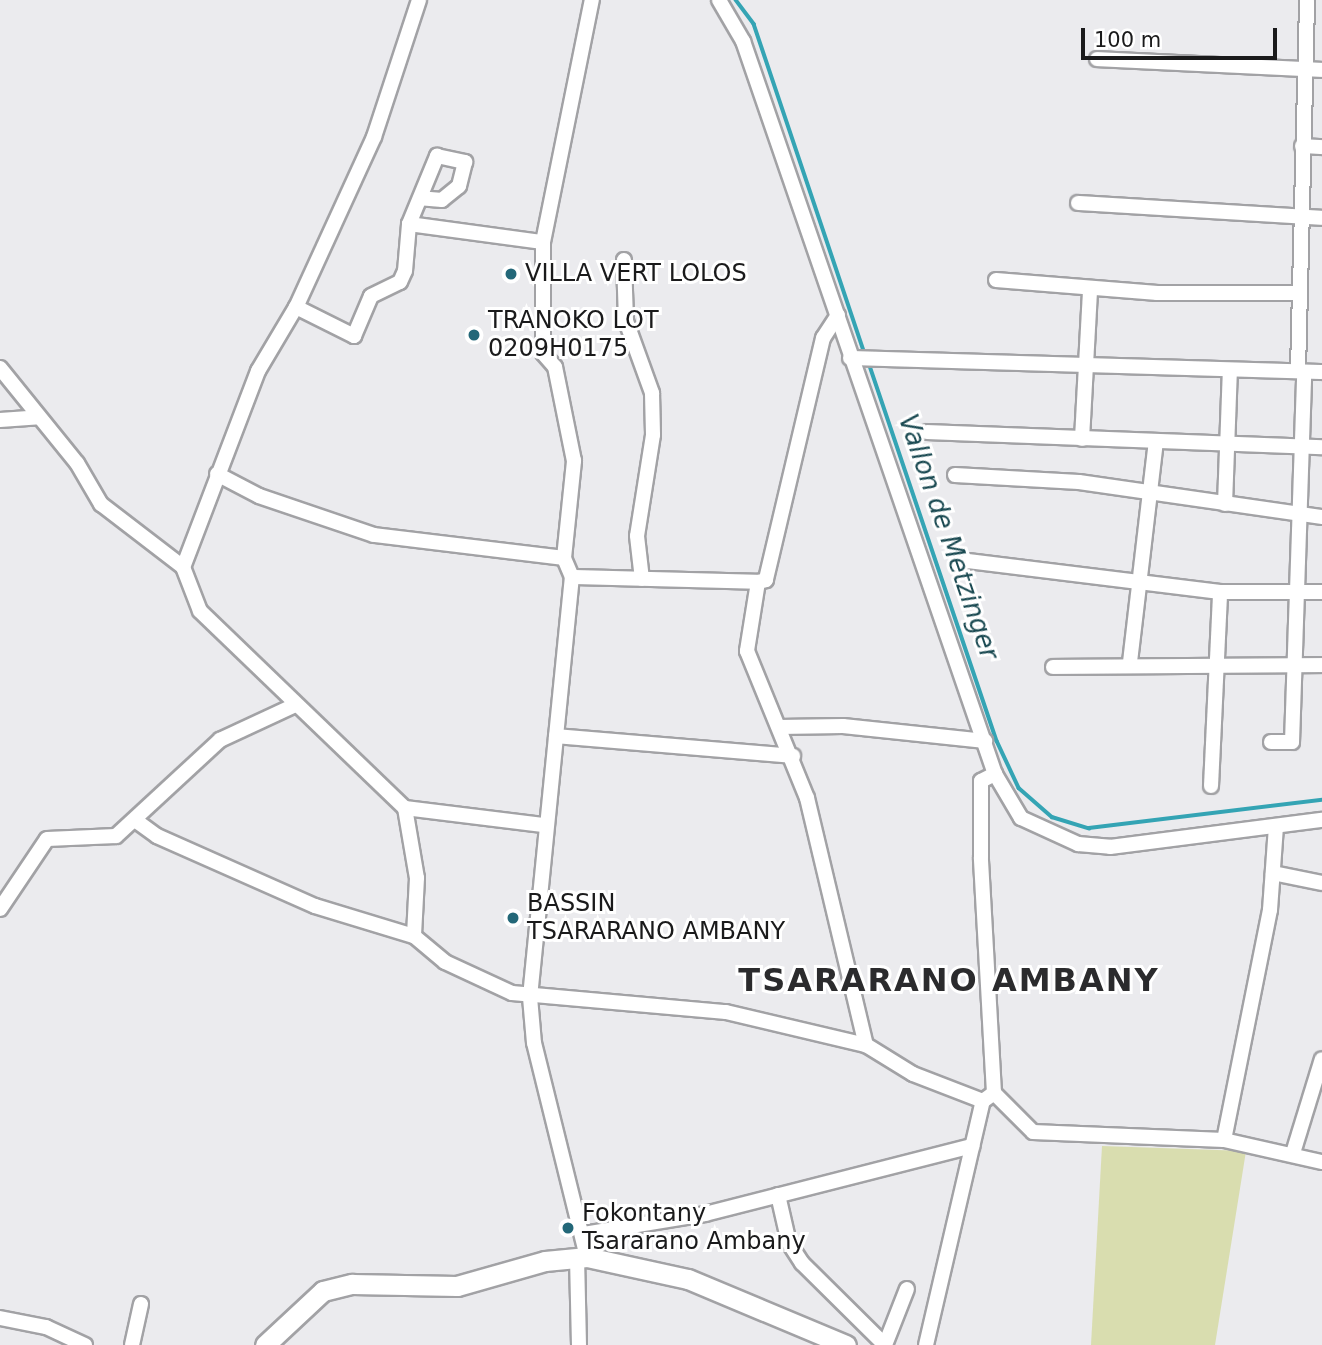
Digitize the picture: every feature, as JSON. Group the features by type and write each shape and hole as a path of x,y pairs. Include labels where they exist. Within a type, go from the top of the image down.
{"street":[{"path":"183,567 258,372 296,307 374,137 419,0"},
{"path":"579,1345 583,1234 553,1129 530,998 543,825 556,736 572,577 564,558 574,461 553,360 543,353 543,242 592,0"},
{"path":"719,0 743,41 995,774 1021,818 1078,844 1174,842 1322,820"},
{"path":"1270,742 1292,742 1294,593 1303,447 1297,217 1307,0"},
{"path":"1097,59 1322,70"},
{"path":"1302,146 1322,147"},
{"path":"296,307 354,336 371,296 400,282 409,224 421,198"},
{"path":"1078,202 1322,218"},
{"path":"409,224 543,242"},
{"path":"624,260 625,321 652,393 653,435 637,536 642,579"},
{"path":"996,280 1090,290 1298,293"},
{"path":"1082,439 1090,290"},
{"path":"572,577 758,582 766,580 823,338 838,315"},
{"path":"850,358 1322,372"},
{"path":"0,368 101,504 183,567 200,611 293,706 405,808 543,825"},
{"path":"1225,504 1230,370"},
{"path":"0,420 39,417"},
{"path":"927,432 1322,447"},
{"path":"1130,662 1156,442"},
{"path":"217,474 259,496 374,535 564,558"},
{"path":"955,475 1148,492 1300,516 1322,517"},
{"path":"968,561 1220,592 1322,592"},
{"path":"758,582 747,651 793,756 866,1045"},
{"path":"1211,786 1220,592"},
{"path":"1053,667 1130,662 1322,665"},
{"path":"0,909 47,839 116,835 220,740 293,706"},
{"path":"779,727 843,726 985,741"},
{"path":"556,736 793,756"},
{"path":"926,1345 972,1146 988,1097 981,781 995,774"},
{"path":"405,808 417,878 414,936"},
{"path":"135,820 157,836 315,906 414,936 445,962 530,998 726,1012 866,1045 913,1074 988,1097 1033,1132 1224,1140 1293,1153 1322,1162"},
{"path":"1224,1140 1273,873 1276,826"},
{"path":"1273,873 1322,883"},
{"path":"1293,1153 1322,1059"},
{"path":"583,1234 778,1195 972,1146"},
{"path":"778,1195 789,1243 802,1263 885,1345 907,1289"},
{"path":"265,1345 323,1291 352,1284 457,1286 582,1257 688,1279 846,1345"},
{"path":"132,1345 141,1304"},
{"path":"0,1318 46,1327 85,1345"}],"green space":[{"path":"1102,1146 1246,1151 1215,1345 1091,1345"}],"waterway":[{"name":"Vallon de Metzinger","path":"736,0 754,24 866,356"},
{"name":"Vallon de Metzinger","path":"869,363 997,741 1019,788 1052,817 1089,828 1322,800"}],"place":[{"name":"VILLA VERT LOLOS","path":"511,274"},
{"name":"TRANOKO LOT 0209H0175","path":"474,335"},
{"name":"BASSIN TSARARANO AMBANY","path":"513,918"},
{"name":"Fokontany Tsararano Ambany","path":"568,1228"}],"district":[{"name":"TSARARANO AMBANY","path":"949,980"}]}
